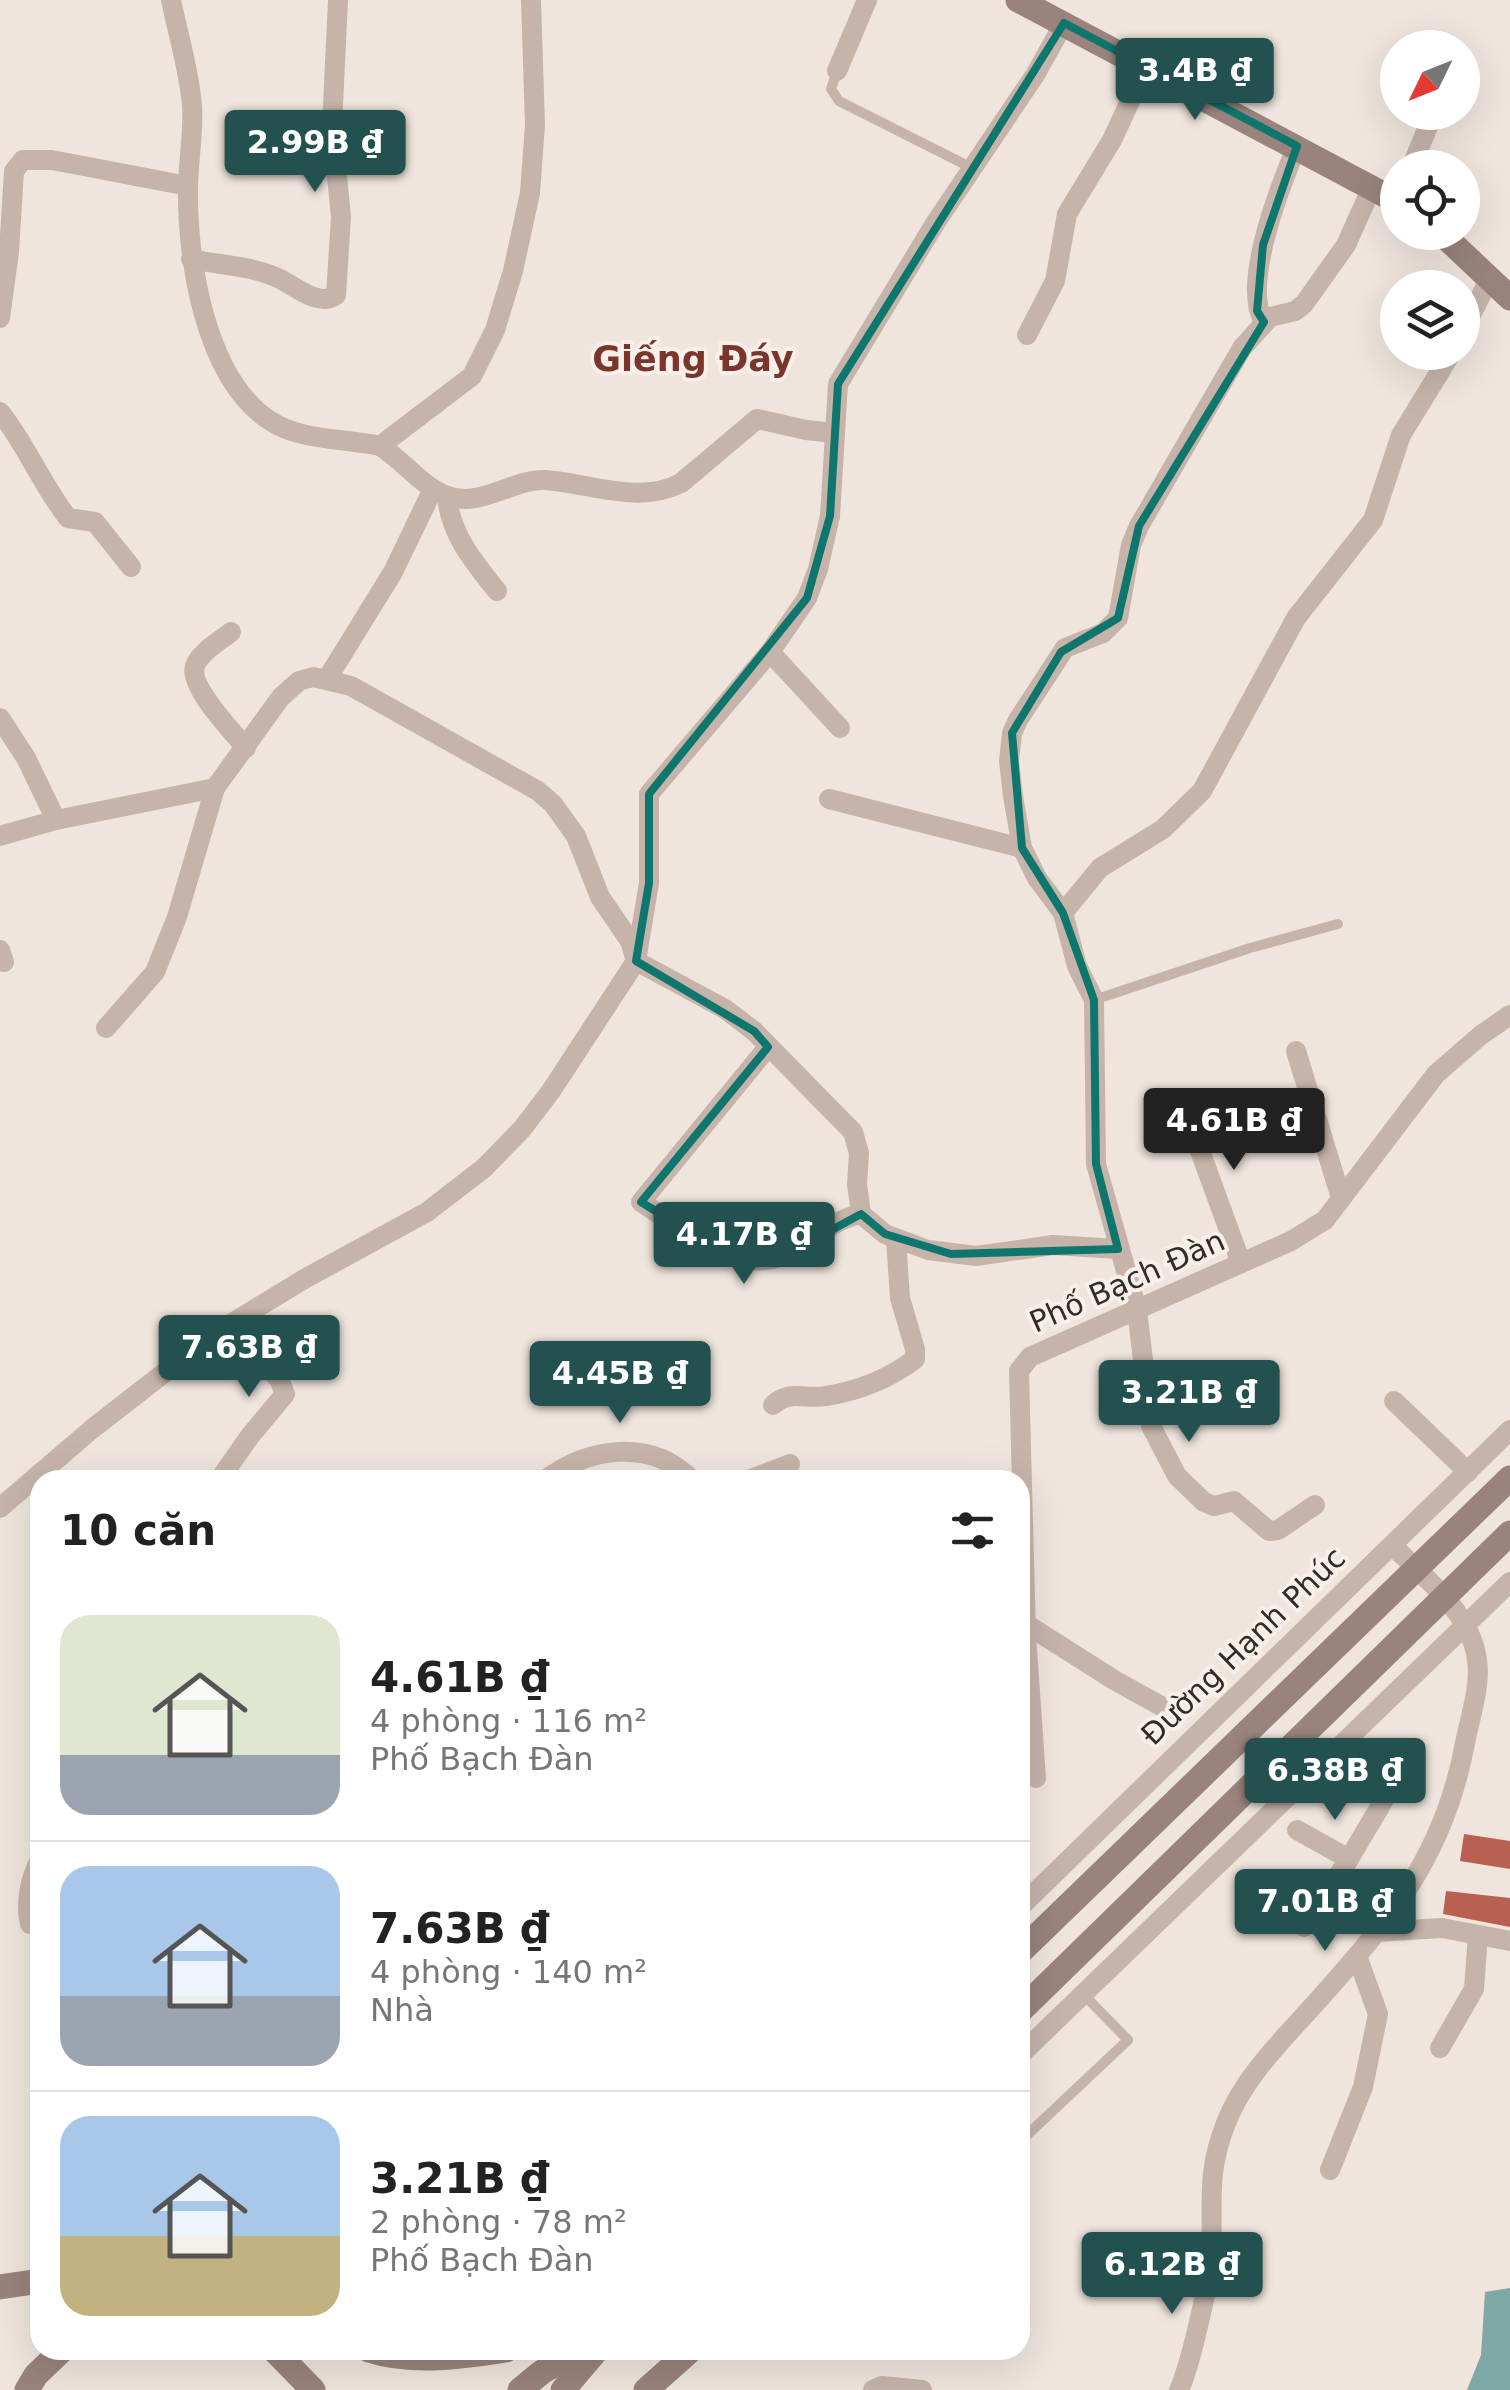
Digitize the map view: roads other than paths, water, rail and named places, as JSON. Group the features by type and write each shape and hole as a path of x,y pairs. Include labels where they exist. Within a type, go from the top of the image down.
{"main road":[{"path":"1018,0 1380,192"},
{"path":"1460,250 1510,298"},
{"path":"1030,1942 1510,1478"},
{"path":"1030,2001 1510,1532"},
{"path":"0,2288 30,2283"},
{"path":"27,2390 52,2360"},
{"path":"284,2360 313,2390"},
{"path":"520,2390 563,2360"},
{"path":"563,2390 588,2360"},
{"path":"651,2388 680,2360"}],"street":[{"path":"171,0 192,106 188,186 191,260 200,303 230,377 252,407 283,428 380,446 440,492 462,500 540,480 646,493 667,490 757,418 834,433"},
{"path":"191,260 272,275 320,300 336,295 340,217 332,126 338,0"},
{"path":"380,446 472,376 495,330 513,272 530,193 535,125 532,0"},
{"path":"836,71 867,0"},
{"path":"44,1470 224,1327 427,1212 484,1168 539,1108 636,961 649,883 649,794 770,652 799,613 818,568 830,516 835,400 845,368 1035,75 1064,23"},
{"path":"1026,335 1055,281 1067,214 1112,140 1146,66"},
{"path":"1264,322 1257,311 1263,245 1276,197 1297,146"},
{"path":"0,318 12,228 13,177 23,160 52,160 188,186"},
{"path":"1314,1505 1278,1530 1269,1531 1234,1501 1214,1506 1204,1502 1177,1476 1151,1426 1137,1310 1096,1164 1094,1000 1078,966 1063,913 1037,878 1022,848 1010,760 1012,733 1018,720 1061,652 1103,632 1118,618 1131,546 1139,526 1242,348 1264,322 1304,304 1346,245 1372,187"},
{"path":"1480,297 1490,278"},
{"path":"1063,913 1100,868 1163,829 1202,791 1296,618 1373,520 1402,435 1441,370"},
{"path":"0,412 24,442 45,489 68,518 95,522 131,566"},
{"path":"440,492 460,541 497,591"},
{"path":"327,679 440,492"},
{"path":"231,632 203,655 194,674 199,688 246,748"},
{"path":"770,652 840,728"},
{"path":"106,1028 155,972 178,917 215,788 291,688 312,677 327,679 350,686 538,790 553,804 576,836 600,898 630,941 636,961 726,1009 853,1132 859,1154 860,1214 872,1226 940,1252 976,1256 1053,1245 1118,1249"},
{"path":"0,718 26,758 56,820"},
{"path":"0,836 56,820 215,788"},
{"path":"830,799 1022,848"},
{"name":"Phố Bạch Đàn","path":"1020,1470 1019,1371 1030,1357 1291,1241 1324,1220 1436,1074 1481,1034 1510,1015"},
{"path":"768,1048 641,1202 715,1249 750,1262 784,1256 838,1221 860,1214"},
{"path":"1296,1051 1341,1198"},
{"path":"1181,1099 1241,1264"},
{"path":"774,1406 790,1395 826,1396 880,1381 915,1359 900,1298 896,1238"},
{"path":"224,1327 279,1379 285,1394 226,1470"},
{"path":"1394,1401 1468,1472"},
{"name":"Đường Hạnh Phúc","path":"1030,1898 1510,1430"},
{"path":"560,1470 578,1459 610,1451 652,1458 679,1470"},
{"path":"774,1470 790,1464"},
{"path":"0,1508 30,1482"},
{"path":"1180,2390 1211,2260 1211,2169 1227,2119 1249,2082 1376,1932 1430,1855 1457,1788 1478,1662 1471,1635 1443,1598 1393,1546"},
{"path":"1030,2045 1510,1582"},
{"path":"1030,1641 1170,1711"},
{"name":"Phố Bạch Đàn","path":"1030,1708 1036,1778"},
{"path":"1304,1927 1390,1788"},
{"path":"1297,1830 1349,1859"},
{"path":"30,1889 30,1924"},
{"path":"1376,1932 1442,1928 1510,1941"},
{"path":"1440,2048 1474,1989 1478,1935"},
{"path":"1330,2170 1364,2087 1378,2014 1356,1956"},
{"path":"873,2390 882,2386 922,2390"}],"lane":[{"path":"836,71 831,89 840,101 973,168"},
{"path":"1094,1000 1250,948 1338,924"},
{"path":"1030,2132 1128,2040 1083,1994"}],"water":[{"path":"1510,2288 1510,2390 1467,2390 1481,2355 1485,2292"}],"district":[{"name":"Giếng Đáy","path":"693,359"}]}
